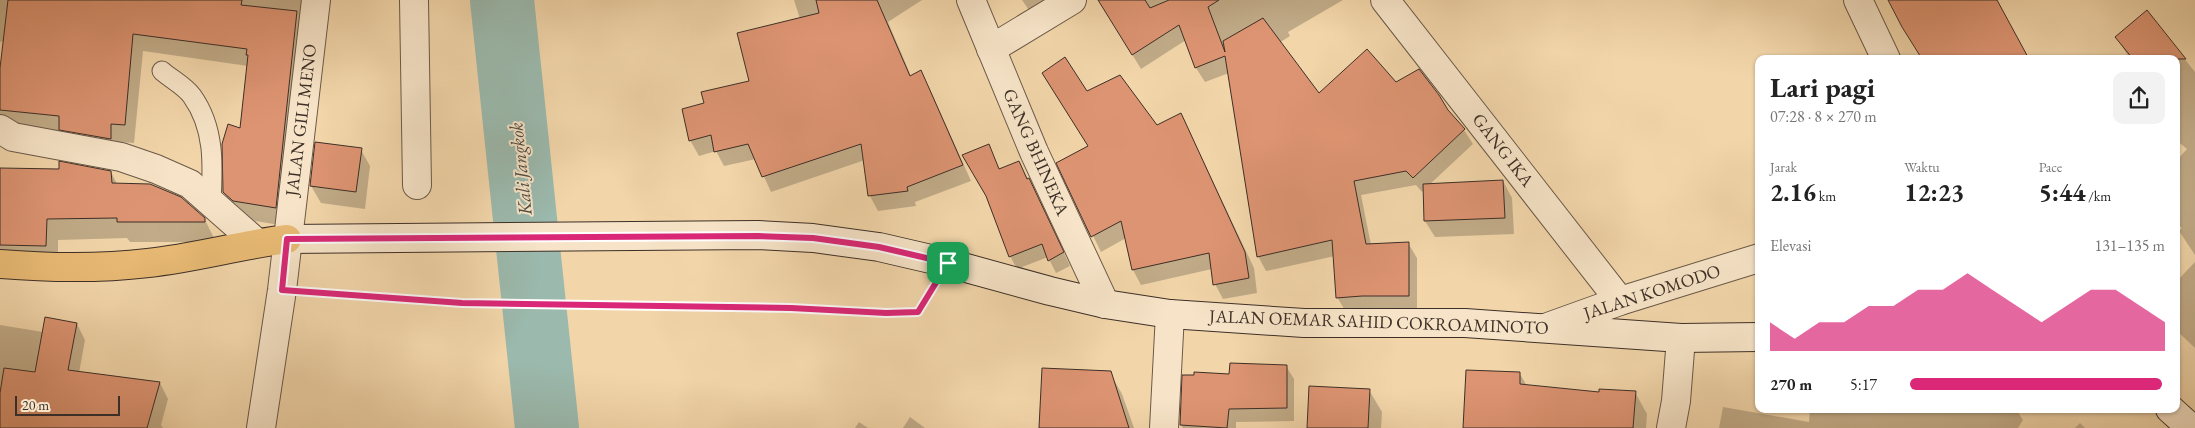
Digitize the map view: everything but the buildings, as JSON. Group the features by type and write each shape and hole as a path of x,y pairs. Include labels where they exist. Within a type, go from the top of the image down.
{"main road":[{"path":"0,264 63,268 119,266 182,258 287,239"}],"street":[{"name":"JALAN GILI MENO","path":"261,428 282,290 316,0"},
{"path":"414,0 417,185"},
{"name":"GANG BHINEKA","path":"971,0 1034,152 1105,304"},
{"path":"991,49 1072,0"},
{"name":"GANG IKA","path":"1385,0 1620,300"},
{"path":"1858,0 1884,55"},
{"path":"0,129 12,137 121,157 156,169 190,184 257,243"},
{"name":"JALAN OEMAR SAHID COKROAMINOTO","path":"287,239 355,237 758,236 813,238 879,247 1105,304 1170,314 1304,324 1466,323 1681,338 1755,337"},
{"name":"JALAN KOMODO","path":"1545,328 1620,300 1755,259"},
{"path":"1164,428 1170,314"},
{"path":"1671,428 1676,401 1681,338"},
{"path":"2174,413 2190,428"}],"lane":[{"path":"162,71 191,94 207,124 213,155 211,203"}],"path":[{"path":"282,290 462,303 791,308 886,313 918,312 948,263"}],"waterway":[{"name":"Kali Jangkok","path":"502,0 547,428"}],"route":[{"path":"758,236 813,238 879,247 948,263 918,312 886,313 791,308 462,303 282,290 287,239 355,237 758,236"}]}
